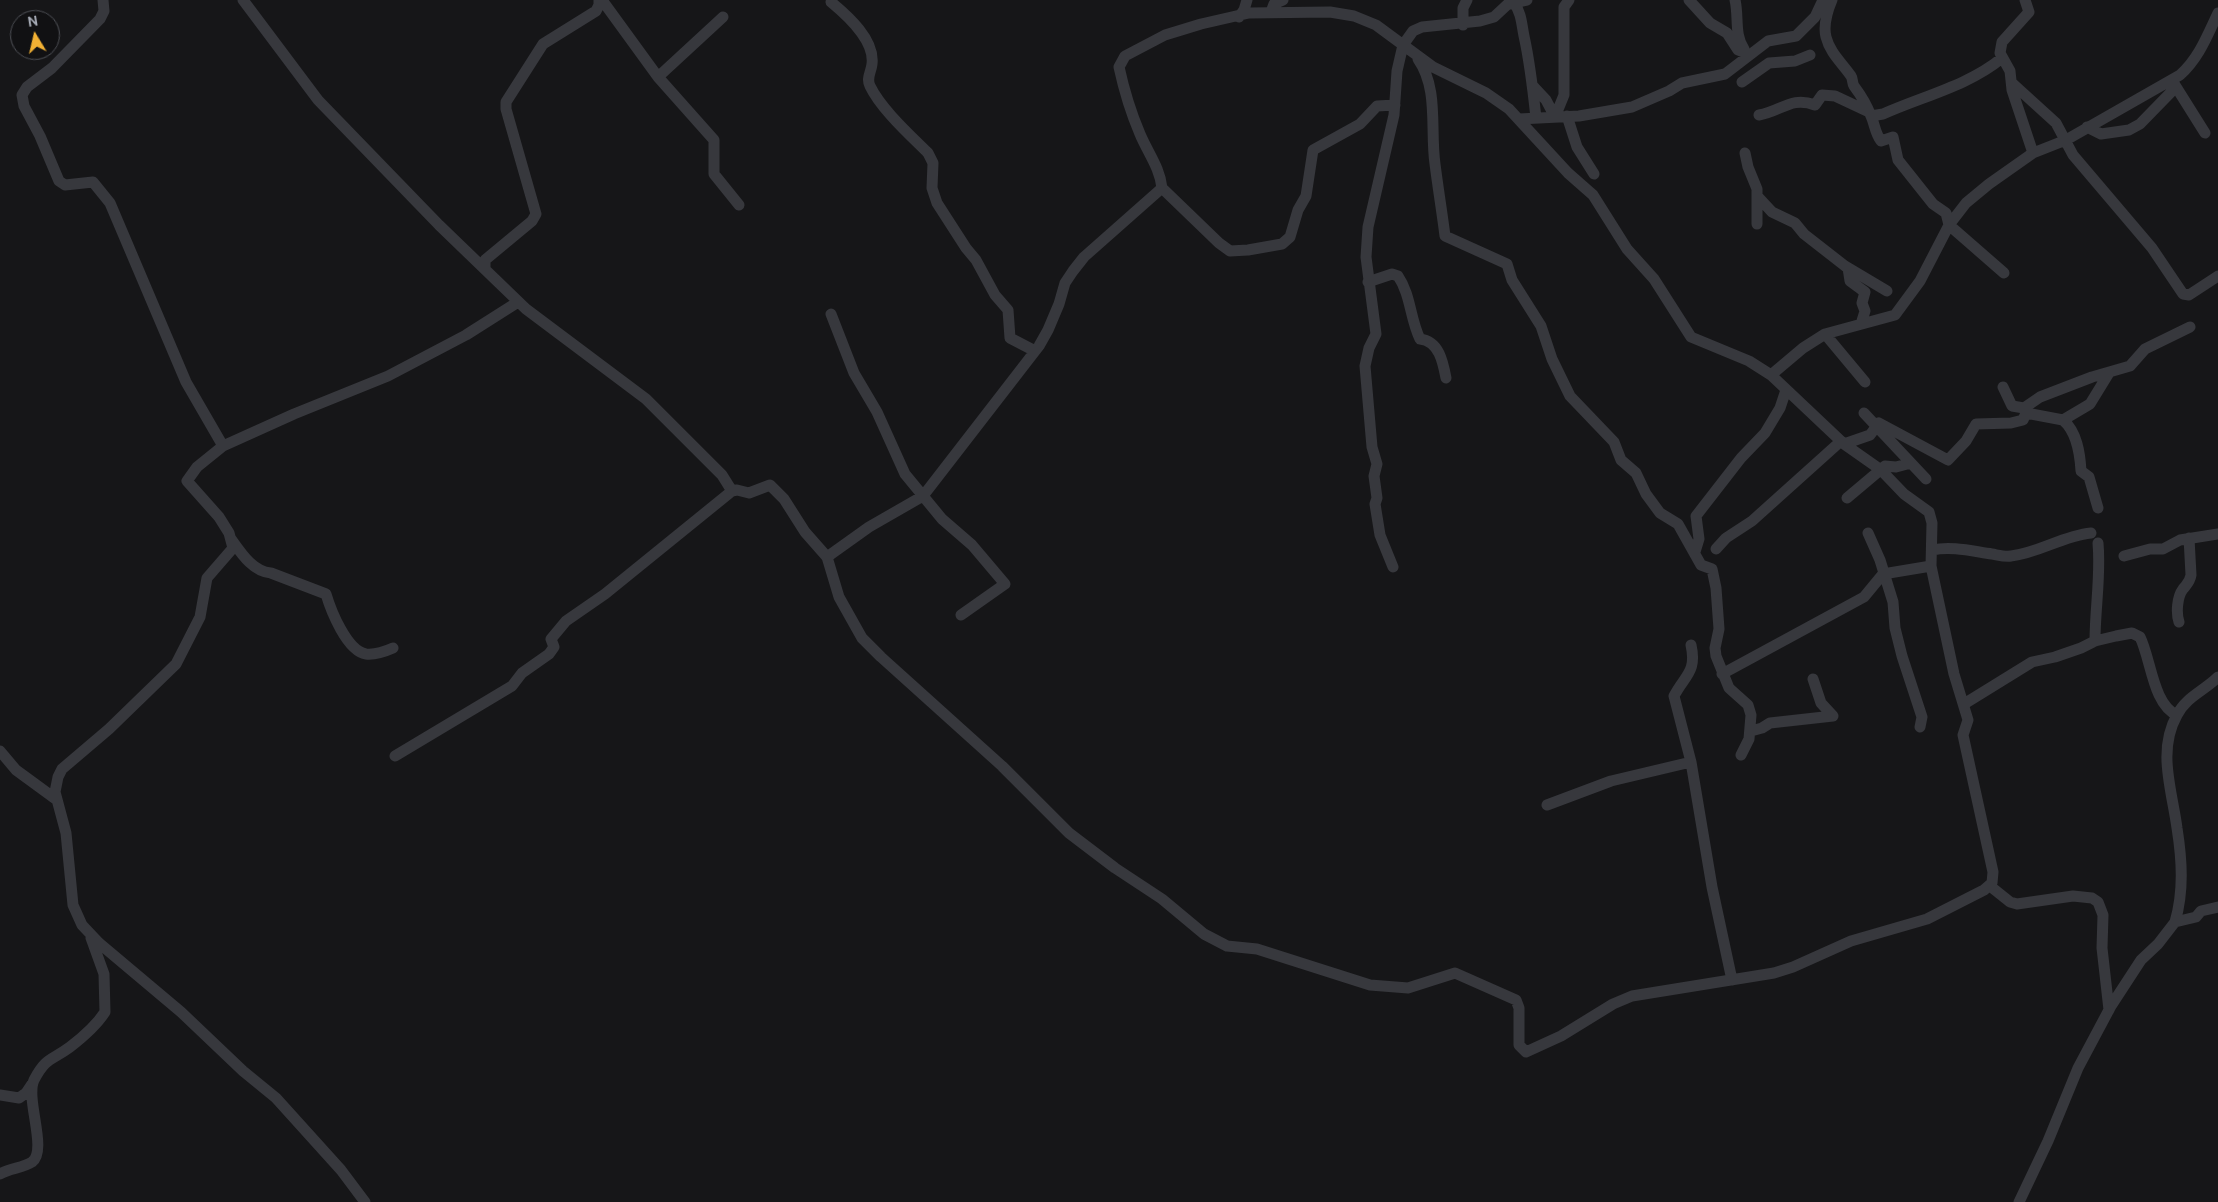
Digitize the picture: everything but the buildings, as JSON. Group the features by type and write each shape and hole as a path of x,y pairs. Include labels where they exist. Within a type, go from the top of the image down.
{"street":[{"path":"103,0 104,12 100,19 56,64 27,87 23,92 22,101 40,136 58,181 65,185 93,182 110,203 186,382 223,446"},
{"path":"243,0 293,69 341,127 518,302 646,399 722,475 732,491"},
{"path":"485,269 485,260 532,221 536,214 506,109 508,98 543,44 596,11 600,0"},
{"path":"600,0 658,77 714,140 714,174 739,205"},
{"path":"1239,17 1244,10 1247,0"},
{"path":"1272,12 1274,4 1282,0"},
{"path":"1463,25 1464,8 1467,0"},
{"path":"1393,566 1380,535 1375,504 1377,498 1374,476 1377,464 1372,447 1366,366 1368,348 1376,334 1366,257 1368,227 1382,175 1395,105 1397,71 1403,45 1413,32 1422,26 1463,25 1494,17 1507,2 1527,0"},
{"path":"1555,117 1564,95 1564,7 1569,0"},
{"path":"1689,0 1710,23 1727,34 1738,50 1748,54"},
{"path":"1735,0 1738,15 1738,40 1748,54"},
{"path":"1520,119 1567,116 1632,107 1670,91 1682,83 1725,74 1748,54 1768,42 1791,38 1808,24 1823,0"},
{"path":"1832,0 1824,26 1826,38 1842,68 1850,75 1881,141 1893,137 1898,160 1932,204 1946,213 1950,225 2004,273"},
{"path":"2025,0 2029,12 2002,42 2002,58 2010,71 2033,152"},
{"path":"831,2 867,41 872,64 868,79 870,86 928,154 933,163 932,188 937,203 976,260 995,295 1008,310 1010,338 1035,351"},
{"path":"1507,2 1522,16 1536,118"},
{"path":"395,756 512,686 532,664 549,654 554,647 551,639 566,621 605,594 732,491 737,490 749,493 770,485 784,499 805,532 827,557 839,597 862,638 880,658 975,741 1069,833 1115,868 1162,899 1215,941 1227,946 1257,949 1359,982 1391,988 1408,988 1450,974 1464,976 1516,1000 1519,1008 1519,1045 1526,1052 1561,1036 1622,1000 1793,967 1851,940 1927,919 1990,886 1993,872 1963,735 1968,720 1954,674 1931,566 1932,523 1929,512 1904,494 1880,470 1843,443 1771,375 1749,361 1691,337 1659,286 1627,250 1592,195 1568,173 1520,119 1498,100 1416,56 1376,25 1354,16 1322,12 1249,13 1239,17 1201,24 1165,36 1125,56 1119,67 1140,133 1154,164 1160,171 1162,188 1219,243 1230,251 1282,244 1290,237 1298,210 1306,196 1313,150 1360,124 1377,106 1395,105"},
{"path":"2087,127 2101,134 2129,130 2140,124 2193,63 2201,46 2210,35 2218,14"},
{"path":"658,77 723,16"},
{"path":"1787,61 1791,38"},
{"path":"1742,82 1769,63 1795,61 1810,55"},
{"path":"1416,56 1427,71 1432,97 1434,163 1445,236 1506,264 1512,280 1541,326 1552,359 1570,396 1614,442 1621,460 1636,473 1651,501 1660,513 1678,524 1701,565 1712,569 1716,588 1719,629 1715,648 1722,674 1729,688 1748,705 1751,715 1751,731 1740,755"},
{"path":"1759,115 1771,113 1779,108 1802,100 1815,104 1822,94 1841,98 1869,113 1883,114 1984,73 2002,58"},
{"path":"2012,83 2056,123 2073,155 2152,248 2183,294 2189,295 2218,276"},
{"path":"1771,375 1803,348 1825,334 1896,315 1920,281 1950,225 1966,203 2033,152 2066,140 2087,127 2174,84"},
{"path":"2174,84 2205,133"},
{"path":"1532,85 1546,100 1555,117"},
{"path":"1567,116 1577,147 1594,174"},
{"path":"1745,153 1758,198 1756,208 1757,224"},
{"path":"827,557 869,527 923,496 1035,351 1048,330 1059,304 1065,283 1072,271 1084,257 1106,240 1162,188"},
{"path":"1758,198 1772,212 1795,224 1804,234 1848,268 1887,291"},
{"path":"1848,268 1850,281 1866,292 1862,303 1865,311 1862,324"},
{"path":"1368,282 1383,276 1398,276 1411,306 1416,332 1420,339 1430,341 1442,358 1446,378"},
{"path":"393,648 380,654 366,654 356,650 339,627 326,594 271,573 263,572 244,557 219,518 187,481 197,467 223,446 294,414 388,376 466,336 518,302"},
{"path":"831,314 854,373 877,412 905,474 942,519 972,545 1005,584 961,615"},
{"path":"1716,549 1726,538 1752,521 1843,443 1870,435 1879,423 1948,460 1976,424 2011,423 2023,420 2025,410 2040,397 2092,377 2130,366 2146,348 2190,327"},
{"path":"1825,334 1865,382"},
{"path":"2063,420 2090,404 2109,373"},
{"path":"2003,388 2012,406 2063,420 2073,433 2079,454 2081,471 2089,477 2098,508"},
{"path":"1695,552 1698,539 1696,516 1741,458 1764,433 1780,408 1786,390"},
{"path":"1864,413 1876,428 1926,479"},
{"path":"1847,498 1886,466 1896,467 1911,464"},
{"path":"1932,550 1948,546 2010,557 2038,547 2050,546 2070,536 2091,532"},
{"path":"1868,533 1880,560 1893,602 1895,628 1902,656 1922,717 1920,727"},
{"path":"2124,556 2150,549 2168,548 2189,538 2218,534"},
{"path":"104,974 97,951 77,917 73,906 66,833 57,800 56,784 62,769 104,733 178,660 202,611 207,578 232,551 231,538"},
{"path":"2179,622 2177,614 2181,592 2190,581 2192,575 2189,538"},
{"path":"2095,641 2095,608 2100,563 2098,543"},
{"path":"1722,674 1864,597 1883,574 1931,566"},
{"path":"1964,704 2032,662 2070,652 2095,641 2128,633 2140,637 2159,697 2171,712 2177,715"},
{"path":"1691,645 1694,659 1692,670 1674,696 1691,762 1712,887 1732,980"},
{"path":"2020,1202 2078,1068 2109,1010 2141,960 2158,944 2174,922 2181,896 2181,855 2167,771 2166,754 2168,741 2177,715 2194,693 2218,677"},
{"path":"1751,731 1762,728 1770,723 1833,716 1821,704 1813,679"},
{"path":"0,751 16,770 57,800"},
{"path":"1547,805 1611,781 1691,762"},
{"path":"1990,886 2010,902 2017,904 2074,896 2092,898 2098,902 2103,915 2102,948 2109,1010"},
{"path":"2181,896 2185,906 2196,917"},
{"path":"2174,922 2196,917 2201,911 2218,907"},
{"path":"88,933 181,1012 242,1071 276,1098 341,1170 365,1202"},
{"path":"0,1095 19,1098 26,1093 51,1057 68,1049 99,1021 105,1012 104,974 107,959 122,963 134,972"},
{"path":"0,1174 14,1167 26,1165 34,1161 36,1157 37,1144 32,1094 33,1083"}]}
